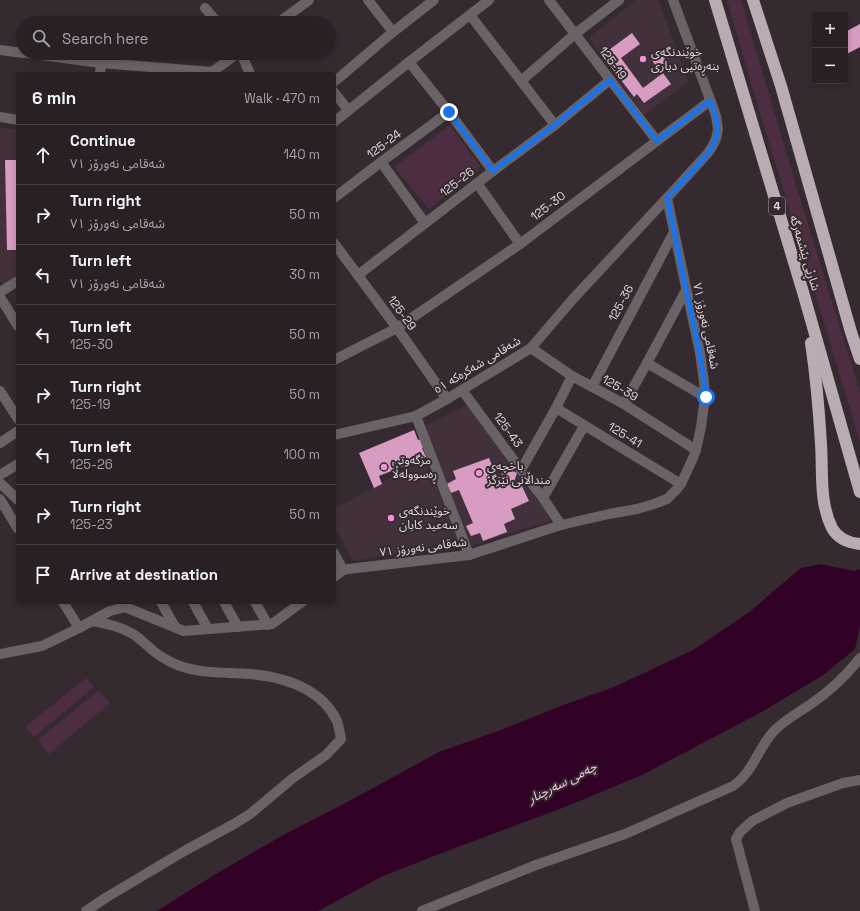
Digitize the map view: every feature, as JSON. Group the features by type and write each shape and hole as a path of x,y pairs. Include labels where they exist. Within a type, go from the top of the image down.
{"highway":[{"name":"شاڕێی پێشمەرگە","path":"714,0 803,292 860,492"},
{"name":"شاڕێی پێشمەرگە","path":"753,0 781,86 860,358"},
{"path":"838,283 860,330"},
{"path":"803,292 816,383 821,445 822,489 826,511 832,528 836,534 847,542 860,544"}],"street":[{"path":"287,16 309,0"},
{"path":"368,0 393,32"},
{"path":"336,80 393,32 434,0"},
{"path":"336,120 408,62 489,0"},
{"name":"125-19","path":"549,0 657,141"},
{"path":"521,81 575,34 619,0"},
{"path":"667,198 708,153 716,139 718,129 716,116 673,0"},
{"path":"205,8 212,16"},
{"path":"470,15 555,125"},
{"path":"0,50 16,52"},
{"path":"78,60 212,72 228,60"},
{"path":"244,60 249,72"},
{"path":"408,62 449,112 493,171"},
{"path":"100,72 101,63"},
{"name":"125-26","path":"358,275 555,125 610,80"},
{"path":"336,95 348,110"},
{"name":"125-30","path":"336,359 397,328 520,244 710,101"},
{"name":"125-24","path":"336,196 449,112"},
{"path":"0,117 16,120"},
{"path":"381,162 425,223"},
{"path":"477,183 520,244"},
{"name":"شەقامی نەورۆز ٧١","path":"343,570 469,555 561,525 654,504 667,499 673,494 681,484 696,450 706,397 700,352 667,198"},
{"name":"شەقامی شەکرەکە ٥١","path":"336,435 416,416 531,348 572,300 667,198"},
{"name":"125-36","path":"592,387 674,232"},
{"name":"125-29","path":"336,246 447,399"},
{"path":"0,292 16,282"},
{"path":"624,404 686,290"},
{"path":"0,297 4,313 16,324"},
{"name":"125-39","path":"531,348 572,376 624,404 696,450"},
{"path":"647,363 706,397"},
{"path":"521,470 572,376"},
{"name":"125-43","path":"462,390 543,498 561,525"},
{"path":"0,391 16,416"},
{"name":"125-41","path":"556,408 681,484"},
{"path":"416,416 469,555"},
{"path":"543,498 584,426"},
{"path":"0,443 16,432"},
{"path":"0,475 16,465"},
{"path":"0,483 16,497"},
{"path":"0,500 16,526"},
{"path":"336,557 343,570 336,575"},
{"path":"64,604 80,628"},
{"path":"162,604 175,627"},
{"path":"194,604 208,629"},
{"path":"225,604 238,627"},
{"path":"256,604 268,625"},
{"path":"0,654 42,646 123,605 184,631 268,625 272,624 290,606"},
{"path":"86,911 179,854 250,814 293,778 326,755 341,739 337,723 327,706 313,693 282,680 266,676 202,672 190,669 167,660 156,653 140,638 131,633 117,627 92,621"},
{"path":"422,911 514,874 630,832 733,786 745,776 773,732 784,722 829,690 850,671 860,658"},
{"path":"755,911 736,839 740,832 752,821 787,802 843,783 860,780"}],"shaded area":[{"name":"خوێندنگەی بنەڕەتیی دیاری","path":"636,0 658,0 689,81 644,115 589,38"},
{"path":"727,0 741,0 798,192 860,392 860,442 751,83"},
{"path":"450,125 481,168 429,209 394,167"},
{"path":"0,127 16,130 16,277 5,285 0,281"},
{"name":"باخچەی منداڵانی نێرگز","path":"467,405 552,520 470,546 423,427"},
{"name":"خوێندنگەی سەعید کابان","path":"425,459 459,543 354,561 336,530 336,508"},
{"path":"86,678 94,687 34,737 25,727"},
{"path":"99,690 110,703 49,754 38,740"}],"water":[{"name":"چەمی سەرچنار","path":"821,564 854,571 860,569 860,626 855,649 822,676 758,714 642,775 565,807 381,877 318,911 157,911 219,872 285,834 439,752 614,687 693,650 748,613 801,568"}],"building":[{"path":"860,24 860,47 848,53 848,48 848,30"},
{"path":"632,33 640,44 621,58 643,88 663,73 671,84 644,103 637,94 634,97 602,55"},
{"path":"660,52 670,66 661,73 651,59"},
{"path":"5,160 16,160 16,250 7,250"},
{"name":"مزگەوتی ڕەسوولەڵا","path":"414,430 418,440 421,439 424,447 422,448 426,457 379,476 382,484 374,488 359,453"},
{"path":"489,458 497,477 501,477 504,467 517,473 514,482 517,486 521,484 529,501 511,509 515,519 504,524 507,532 483,541 480,533 471,536 466,526 473,523 459,490 451,493 447,484 456,479 453,471"}],"place":[{"name":"خوێندنگەی بنەڕەتیی دیاری","path":"643,59"},
{"name":"مزگەوتی ڕەسوولەڵا","path":"384,467"},
{"name":"باخچەی منداڵانی نێرگز","path":"479,473"},
{"name":"خوێندنگەی سەعید کابان","path":"391,518"}],"route":[{"path":"449,112 493,171 555,125 610,80 657,141 710,101 716,116 718,129 716,139 708,153 667,198 700,352 706,397"}]}
